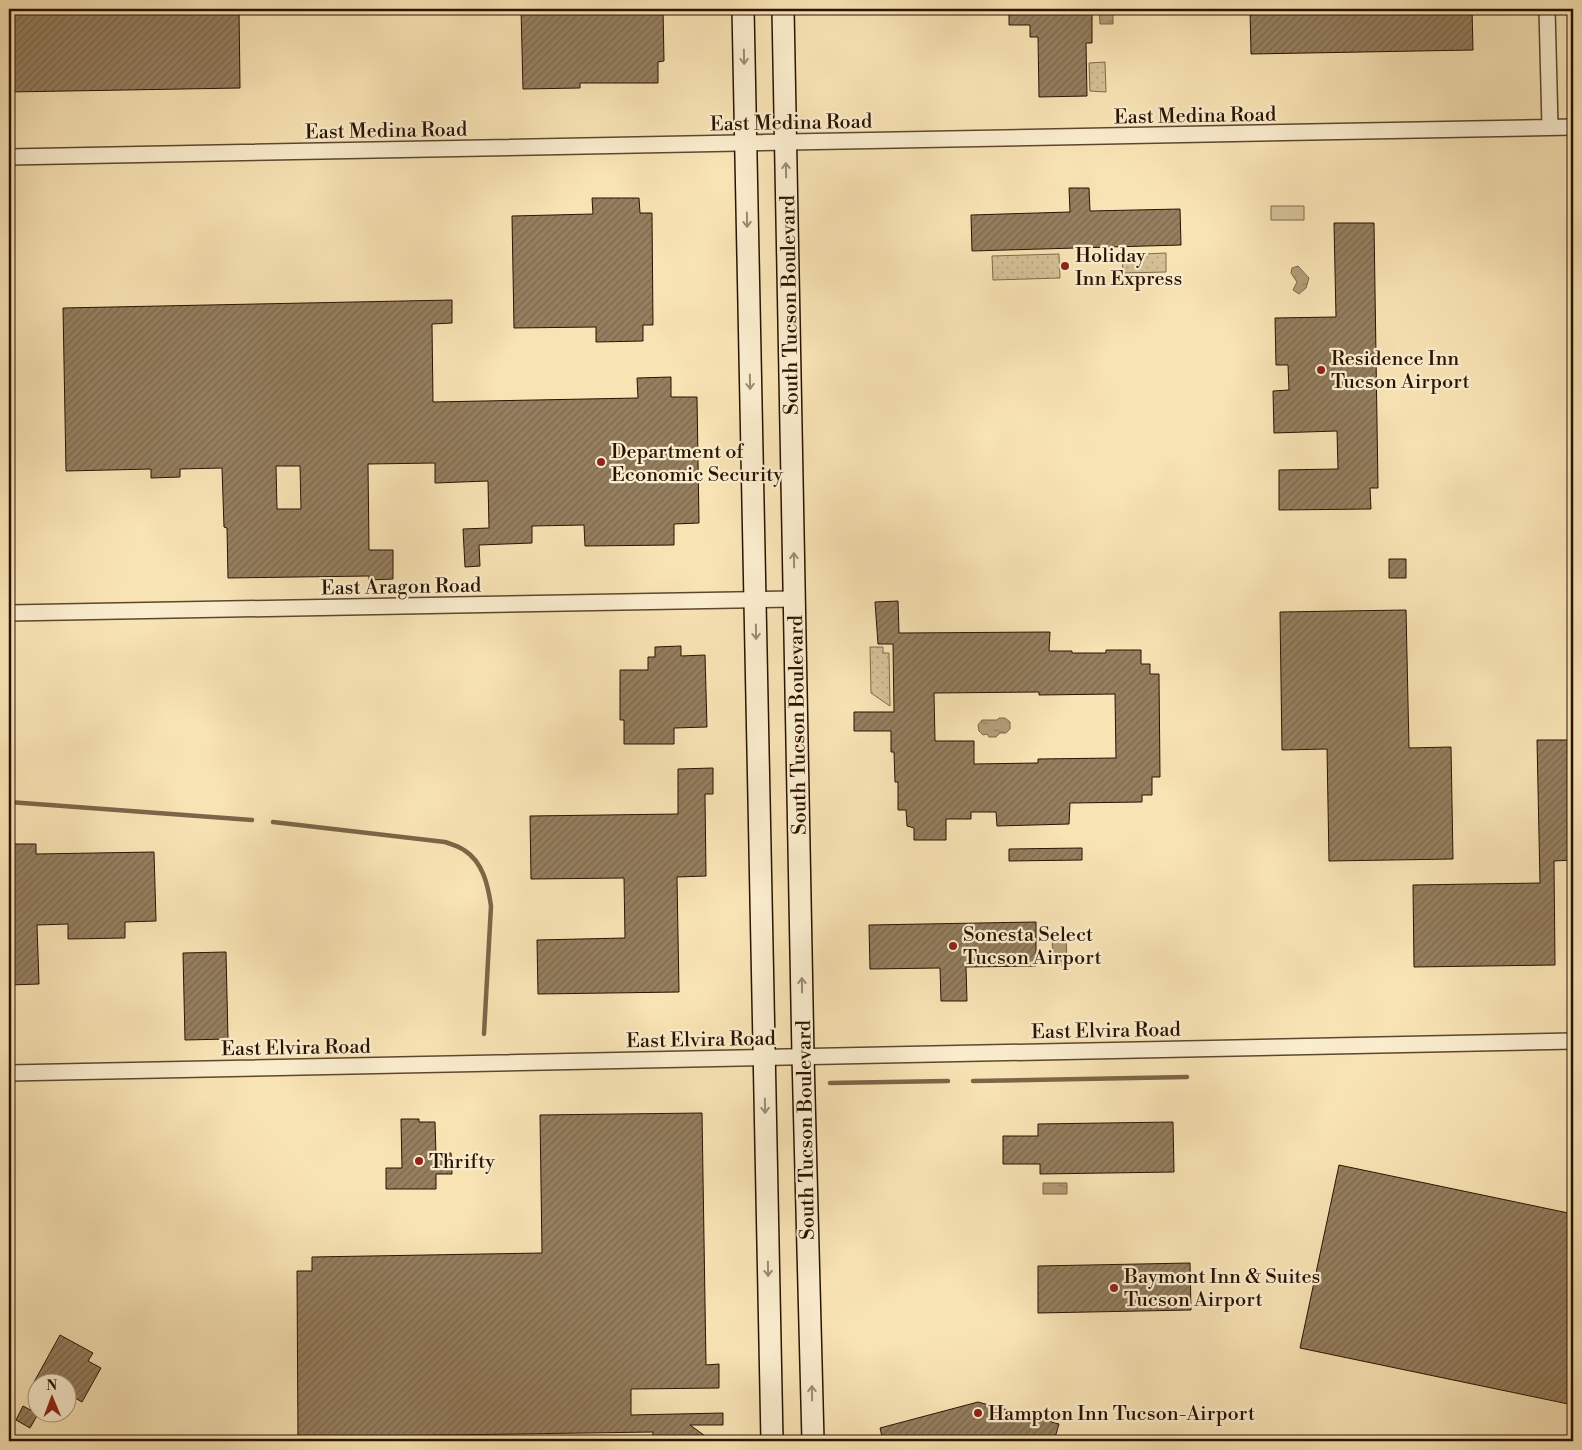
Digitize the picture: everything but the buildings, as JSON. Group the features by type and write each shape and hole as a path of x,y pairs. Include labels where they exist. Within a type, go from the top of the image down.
{"main road":[{"name":"South Tucson Boulevard","path":"743,9 772,1441"},
{"name":"South Tucson Boulevard","path":"783,9 803,1056 813,1441"}],"street":[{"path":"1546,9 1550,127"},
{"name":"East Medina Road","path":"9,157 1573,127"},
{"name":"East Aragon Road","path":"9,613 795,599"},
{"name":"East Elvira Road","path":"9,1073 1573,1041"}],"shaded area":[{"path":"1105,62 1106,92 1090,91 1089,63"},
{"path":"1271,206 1304,206 1304,220 1271,220"},
{"path":"1166,253 1166,272 1123,273 1122,255"},
{"path":"1059,254 1060,278 993,280 992,256"},
{"path":"870,647 883,647 883,653 889,653 890,706 871,693"}],"water":[{"path":"1099,9 1113,9 1113,24 1100,24"},
{"path":"1298,266 1309,278 1306,288 1299,294 1293,290 1297,282 1291,273 1292,268"},
{"path":"1005,718 1010,722 1010,729 1006,733 1000,733 996,737 989,737 987,734 983,735 979,731 978,725 982,720 997,720"},
{"path":"1066,934 1067,962 1057,965 1057,962 1053,962 1052,935"},
{"path":"1043,1183 1067,1183 1067,1194 1043,1194"}],"waterway":[{"path":"9,802 252,820"},
{"path":"273,822 445,842 464,850 476,861 483,875 491,906 484,1034"},
{"path":"973,1081 1187,1077"},
{"path":"830,1083 948,1081"}],"place":[{"name":"Holiday Inn Express","path":"1065,266"},
{"name":"Residence Inn Tucson Airport","path":"1321,370"},
{"name":"Department of Economic Security","path":"601,462"},
{"name":"Sonesta Select Tucson Airport","path":"953,946"},
{"name":"Thrifty","path":"419,1161"},
{"name":"Baymont Inn & Suites Tucson Airport","path":"1114,1288"},
{"name":"Hampton Inn Tucson-Airport","path":"978,1413"}]}
